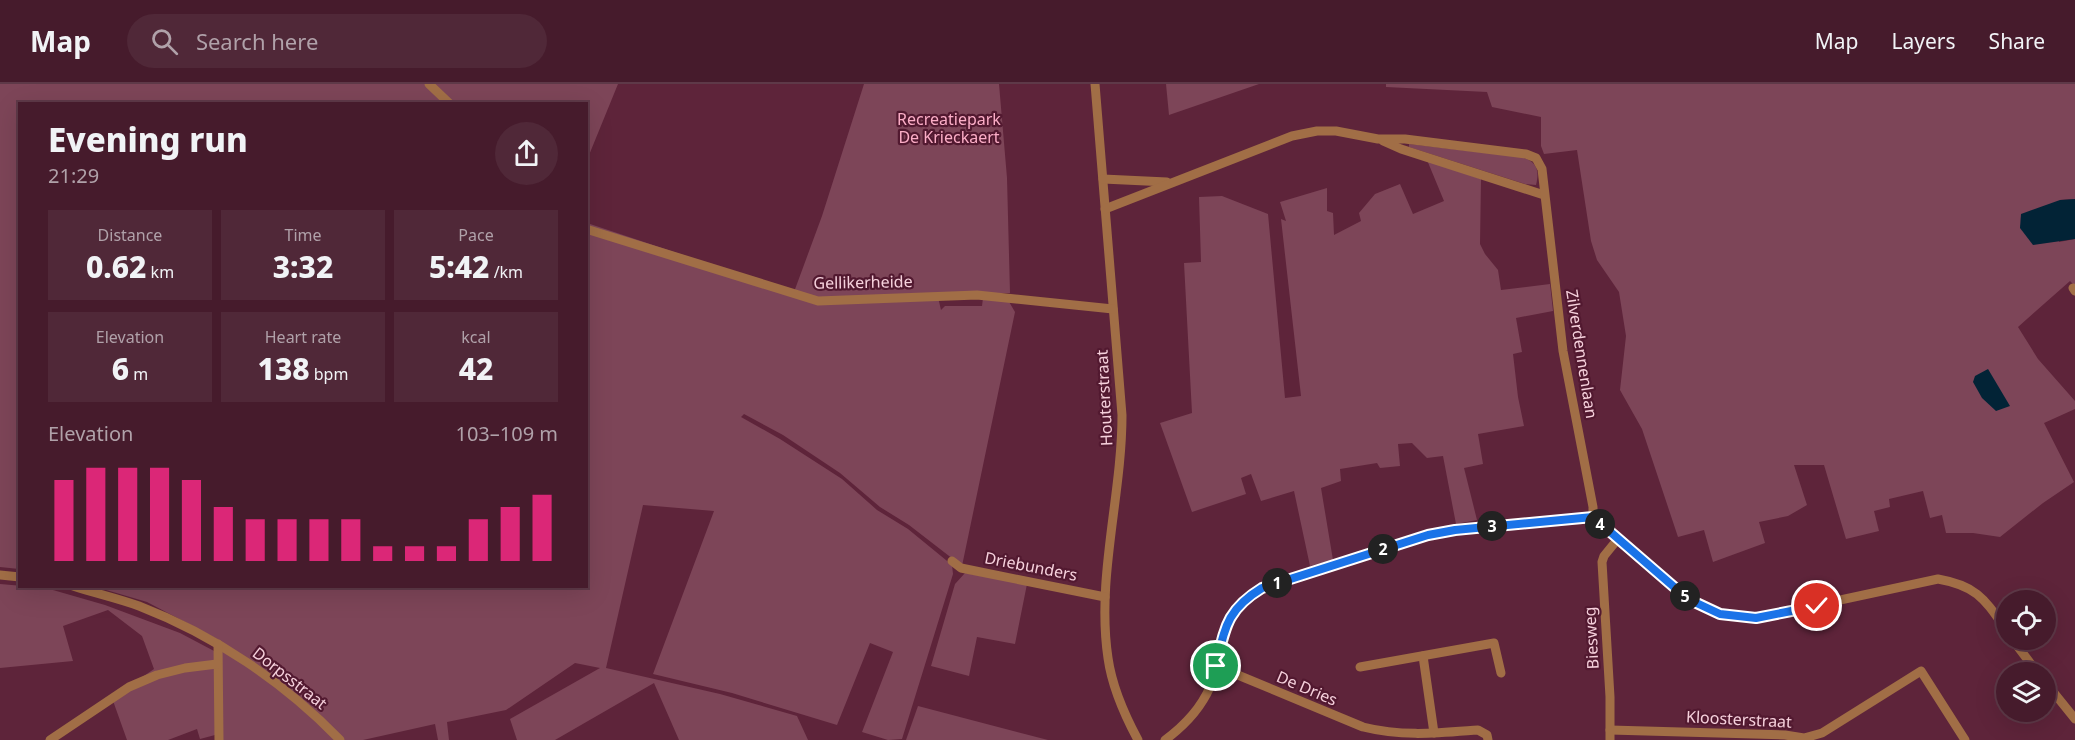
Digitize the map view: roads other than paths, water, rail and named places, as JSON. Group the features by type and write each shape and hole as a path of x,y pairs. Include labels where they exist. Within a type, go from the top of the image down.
{"street":[{"name":"Houterstraat","path":"1095,84 1122,415 1122,438 1104,629 1108,661 1117,695 1138,740"},
{"path":"431,85 448,102"},
{"name":"Zilverdennenlaan","path":"1105,209 1292,136 1317,131 1336,131 1378,139 1405,139 1526,154 1536,158 1542,169 1563,351 1593,517"},
{"name":"Zilverdennenlaan","path":"1378,139 1401,149 1544,195"},
{"name":"Zilverdennenlaan","path":"1103,179 1172,182"},
{"name":"Gellikerheide","path":"588,230 818,301 977,295 1113,309"},
{"path":"1165,740 1190,719 1202,703 1210,686 1225,628 1232,614 1247,597 1262,588 1428,535 1455,530 1593,517 1688,599 1720,614 1756,618 1938,579 1957,583 1984,598 1996,615"},
{"name":"Biesweg","path":"1610,740 1602,562 1617,540"},
{"name":"Driebunders","path":"952,561 962,568 1106,597"},
{"path":"0,574 18,577"},
{"name":"Dorpsstraat","path":"80,588 138,606 218,644 264,674 340,740"},
{"path":"1360,667 1494,643 1501,674"},
{"path":"218,644 219,740"},
{"path":"2020,650 2029,662"},
{"path":"1423,657 1434,733"},
{"path":"50,740 129,687 157,675 185,668 218,664"},
{"name":"De Dries","path":"1216,666 1387,737 1478,730 1487,737"},
{"name":"Kloosterstraat","path":"1610,730 1785,735 1804,739 1822,733 1921,672 1965,740"},
{"path":"2056,695 2075,719"}],"water":[{"path":"2075,199 2075,239 2033,245 2020,228 2021,214 2060,200"},
{"path":"1988,369 2010,406 1996,411 1982,398 1973,382 1975,376"}],"park label":[{"name":"Recreatiepark De Krieckaert","path":"949,128"}]}
